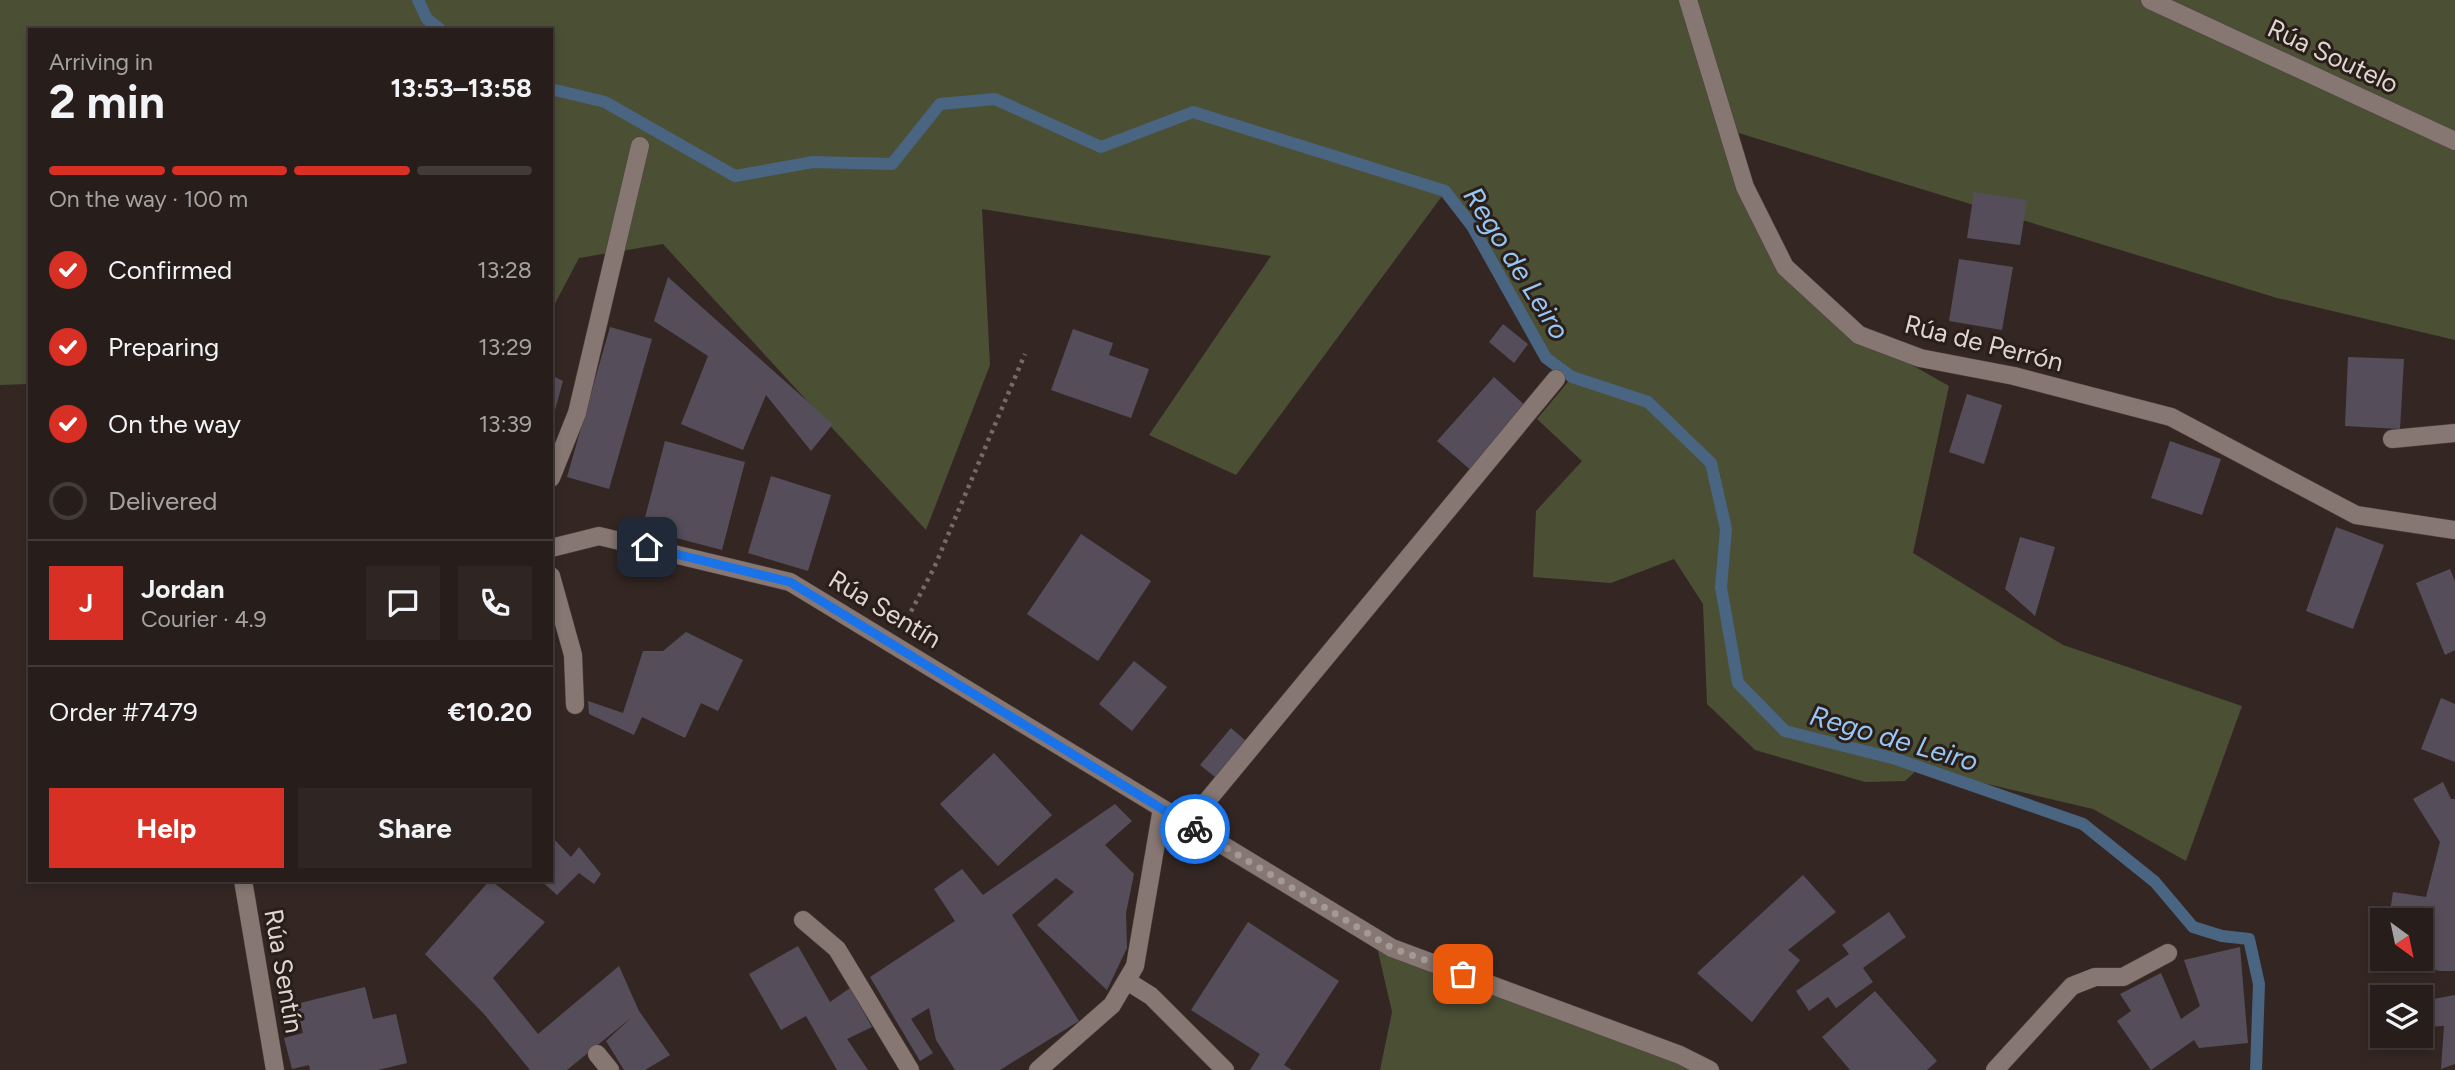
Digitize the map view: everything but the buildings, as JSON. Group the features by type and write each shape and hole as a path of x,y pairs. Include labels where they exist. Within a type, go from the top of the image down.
{"street":[{"name":"Rúa de Perrón","path":"1688,0 1745,187 1785,267 1859,335 1920,358 2014,376 2171,417 2356,515 2455,530"},
{"name":"Rúa Soutelo","path":"2150,0 2455,142"},
{"path":"553,473 577,412 640,146"},
{"path":"1188,824 1556,379"},
{"path":"2392,439 2455,433"},
{"name":"Rúa Sentín","path":"553,548 599,536 790,582 1392,948 1681,1055 1710,1070"},
{"path":"553,583 573,656 575,705"},
{"path":"1038,1070 1112,1005 1135,966 1162,808"},
{"name":"Rúa Sentín","path":"243,882 275,1070"},
{"path":"803,920 837,950 911,1070"},
{"path":"1995,1070 2072,986 2095,977 2123,977 2168,953"},
{"path":"1127,981 1152,996 1225,1070"},
{"path":"597,1054 610,1070"}],"path":[{"path":"893,645 934,568 1025,354"}],"green space":[{"path":"0,0 2455,0 2455,340 2277,298 1729,130 1785,267 1859,335 1949,386 1913,553 2063,645 2242,706 2186,861 2093,809 1919,768 1905,781 1865,782 1755,750 1707,704 1703,604 1674,559 1611,583 1533,577 1536,511 1582,461 1537,419 1572,377 1546,358 1499,276 1445,192 1236,475 1149,435 1271,256 982,209 990,365 926,530 663,244 579,258 553,307 553,28 28,28 28,384 0,385"},
{"path":"1375,938 1709,1070 1380,1070 1392,1012"}],"waterway":[{"name":"Rego de Leiro","path":"418,0 427,19 438,28"},
{"name":"Rego de Leiro","path":"553,89 605,102 735,176 813,162 892,164 940,104 995,99 1101,147 1193,112 1445,191 1472,226 1546,358 1572,377 1648,402 1711,463 1726,529 1721,587 1738,683 1785,731 1896,759 2083,824 2155,882 2193,927 2222,936 2249,939 2259,984 2256,1070"}],"way so far":[{"path":"1195,829 1392,948 1463,974"}],"route":[{"path":"647,547 790,582 1195,829"}]}
